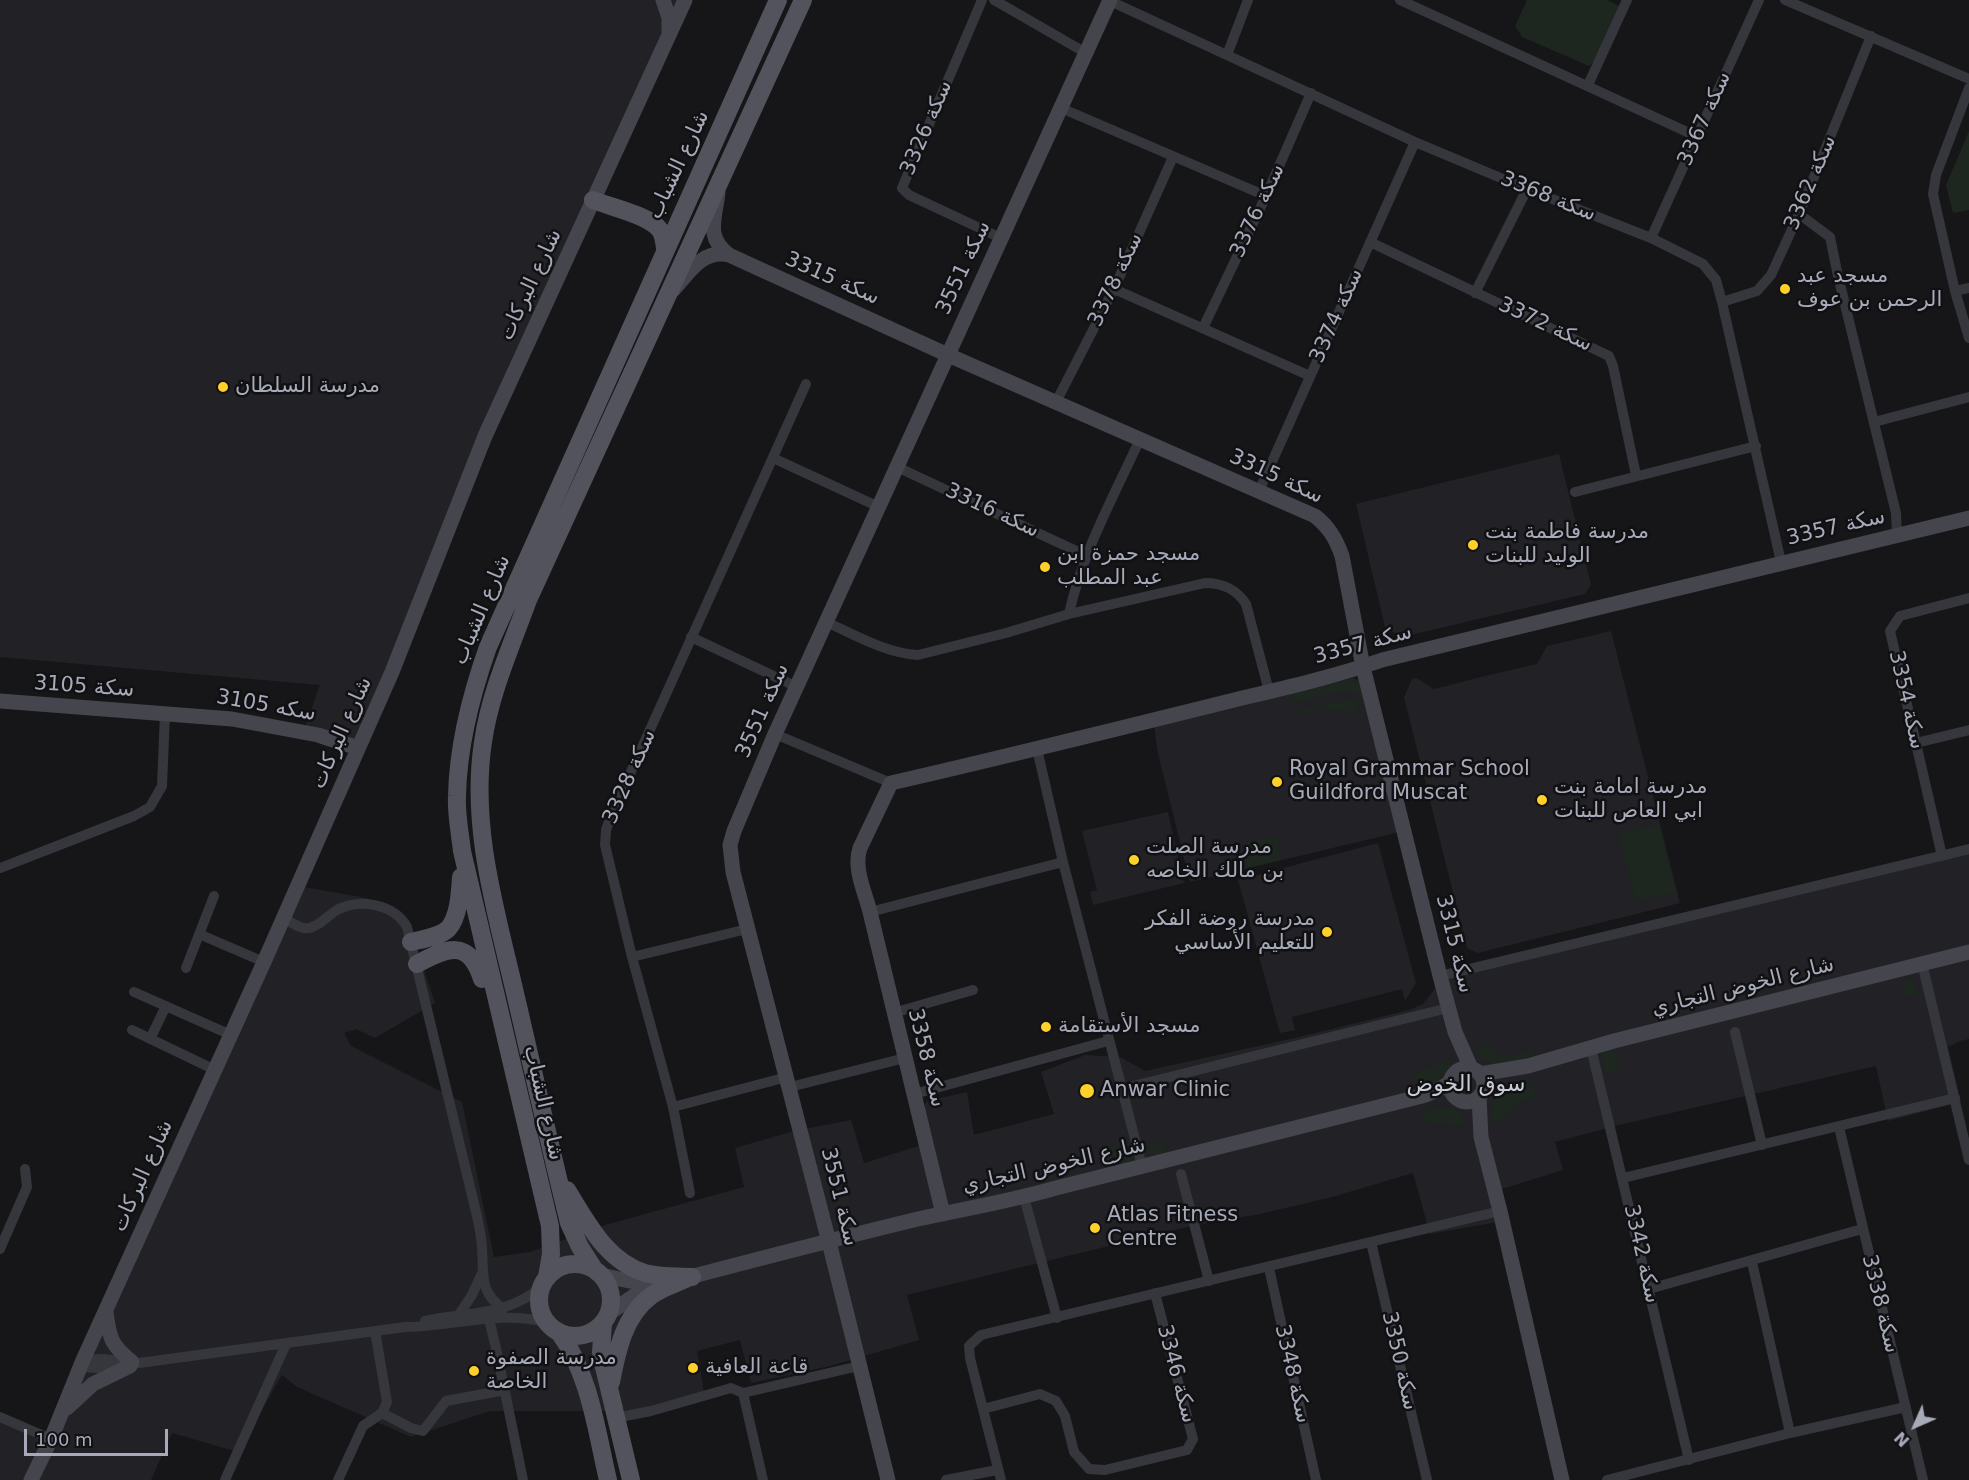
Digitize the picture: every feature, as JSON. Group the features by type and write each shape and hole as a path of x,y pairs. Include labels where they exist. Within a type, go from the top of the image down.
{"main road":[{"name":"شارع الشباب","path":"545,1281 551,1254 550,1226 462,851 456,797 463,734 473,690 488,647 778,0"},
{"name":"شارع الشباب","path":"597,1272 580,1247 569,1223 496,915 482,844 479,786 483,743 492,699 528,600 803,0"},
{"path":"593,200 647,220 659,228 664,238 665,248"},
{"path":"647,220 674,217 683,210"},
{"path":"411,942 437,935 452,923 460,900 462,851"},
{"path":"417,964 444,951 458,949 472,957 477,964 495,1022 509,1056"},
{"path":"557,1175 596,1236 610,1253 632,1268 648,1274 692,1276"},
{"path":"608,1480 584,1375 572,1350 542,1315 540,1305 545,1281 564,1266 574,1264 597,1272 606,1281 611,1298 601,1352 631,1480"},
{"path":"609,1392 617,1353 627,1324 636,1311 652,1295 692,1276"},
{"path":"554,1328 578,1336 588,1334 606,1319"}],"street":[{"path":"663,0 669,18 669,36"},
{"name":"شارع البركات","path":"31,1480 393,672 485,436 685,0"},
{"name":"سكة 3326","path":"982,0 902,188 909,195 1001,238"},
{"path":"994,0 1086,53"},
{"name":"سكة 3551","path":"888,1480 829,1242 747,929 730,859 730,845 775,734 1110,0"},
{"name":"سكة 3368","path":"1110,0 1415,141 1527,189 1651,238 1703,264 1716,280 1722,302 1781,562"},
{"path":"1227,55 1248,0"},
{"path":"1400,0 1698,137"},
{"path":"1588,85 1627,0"},
{"name":"سكة 3367","path":"1651,238 1759,0"},
{"path":"1785,0 1969,79"},
{"name":"سكة 3362","path":"1722,302 1751,293 1767,281 1798,214 1870,36"},
{"path":"1969,88 1936,175 1933,194 1955,291 1969,338"},
{"name":"سكة 3376","path":"1203,328 1266,196 1311,93"},
{"path":"1061,108 1266,196"},
{"name":"سكة 3374","path":"1259,491 1415,141"},
{"name":"سكة 3378","path":"1056,402 1114,289 1173,157"},
{"path":"720,183 713,235 718,246 729,255"},
{"path":"1475,292 1527,189"},
{"path":"1798,214 1830,237 1896,513 1897,536"},
{"name":"سكة 3372","path":"1370,242 1609,356 1636,475"},
{"path":"667,297 702,258 714,254 729,255"},
{"name":"سكة 3315","path":"729,255 948,355 1315,516 1330,531 1342,556 1364,667 1448,1008 1472,1088 1473,1116 1481,1137 1500,1211 1562,1480"},
{"path":"1955,291 1969,288"},
{"path":"1114,289 1310,376"},
{"name":"سكة 3328","path":"690,1193 673,1107 632,957 605,845 606,830 806,384"},
{"path":"1874,422 1969,397"},
{"path":"1069,614 1087,556 1140,439"},
{"path":"1575,492 1756,446"},
{"path":"773,458 879,507"},
{"name":"سكة 3316","path":"897,467 1087,556"},
{"name":"سكة 3357","path":"891,783 1269,691 1364,667 1382,660 1969,518"},
{"path":"826,622 891,650 903,654 918,654 1006,633 1069,614 1205,583 1217,583 1239,594 1246,604 1269,691"},
{"name":"سكة 3354","path":"1942,855 1890,631 1900,616 1969,598"},
{"path":"691,638 797,687"},
{"name":"سكة 3105","path":"0,701 165,713"},
{"path":"0,868 134,816 150,807 162,786 165,713"},
{"name":"سكه 3105","path":"165,713 232,719 318,735 358,748"},
{"path":"1916,743 1969,730"},
{"path":"775,734 891,783"},
{"path":"1037,749 1062,862 1142,1166"},
{"name":"سكة 3358","path":"891,783 856,857 943,1214"},
{"path":"1440,976 1969,849"},
{"path":"870,912 1062,862"},
{"path":"186,968 214,896"},
{"path":"284,918 301,927 311,928 348,906 375,905 393,912 407,927 477,1216 482,1239 482,1273 487,1294 502,1309"},
{"path":"632,957 747,929"},
{"path":"199,934 264,962"},
{"name":"شارع الخوض التجاري","path":"606,1319 644,1289 692,1276 943,1214 1024,1197 1426,1095 1472,1088 1528,1066 1591,1048 1969,952"},
{"path":"1922,963 1969,1160"},
{"path":"893,1013 973,990"},
{"path":"134,992 231,1035"},
{"path":"150,1039 166,1006"},
{"path":"1121,1089 1448,1008"},
{"path":"132,1030 215,1070"},
{"name":"سكة 3315","path":"1455,1032 1450,1087 1472,1088"},
{"path":"1735,1032 1762,1145"},
{"path":"914,1094 1108,1041"},
{"name":"سكة 3342","path":"1591,1048 1689,1460"},
{"path":"673,1107 905,1058"},
{"name":"شارع الخوض التجاري","path":"1426,1095 1443,1087 1460,1069 1472,1088"},
{"path":"1623,1178 1955,1098"},
{"name":"سكة 3338","path":"1839,1127 1923,1480"},
{"path":"0,1249 27,1187 25,1169"},
{"path":"1180,1174 1209,1281"},
{"path":"1024,1197 1057,1317"},
{"path":"946,1480 999,1475 970,1358 969,1346 981,1335 1500,1211"},
{"path":"1649,1289 1752,1262 1862,1229"},
{"name":"سكة 3350","path":"1371,1242 1427,1480"},
{"path":"1752,1262 1790,1433"},
{"name":"سكة 3348","path":"1269,1268 1316,1480"},
{"name":"شارع الخوض التجاري","path":"597,1272 642,1282 692,1276"},
{"path":"458,1316 472,1295 482,1273"},
{"path":"82,1363 106,1369 405,1327 502,1309 524,1300 545,1281"},
{"name":"سكة 3346","path":"983,1409 1040,1394 1056,1401 1065,1416 1074,1452 1089,1469 1105,1470 1187,1450 1193,1439 1155,1293"},
{"path":"106,1310 109,1339 134,1364"},
{"path":"405,1327 516,1317 554,1328"},
{"path":"489,1319 523,1480"},
{"path":"338,1480 363,1426 382,1413 387,1402 375,1331"},
{"path":"225,1480 285,1344"},
{"path":"61,1415 78,1396 93,1384 134,1364"},
{"path":"615,1418 651,1411 731,1388 743,1393 859,1366"},
{"path":"382,1413 411,1428 423,1431 446,1401 505,1390"},
{"path":"743,1393 763,1480"},
{"path":"1607,1480 1790,1433 1906,1407"},
{"path":"0,1417 51,1439"}],"shaded area":[{"name":"مدرسة السلطان","path":"0,0 683,0 358,748 305,727 320,685 0,657"},
{"path":"1527,0 1607,0 1619,6 1594,61 1589,66 1522,37 1515,26"},
{"path":"1969,131 1969,210 1953,213 1946,185"},
{"name":"مدرسة فاطمة بنت الوليد للبنات","path":"1559,454 1591,585 1585,594 1402,637 1385,627 1356,504"},
{"name":"مدرسة امامة بنت ابي العاص للبنات","path":"1611,631 1680,903 1478,953 1467,948 1404,697 1412,679 1416,678 1434,689 1537,664 1547,646"},
{"name":"Royal Grammar School Guildford Muscat","path":"1353,678 1361,681 1400,832 1190,882 1158,754 1154,725"},
{"path":"1349,679 1361,684 1366,696 1362,698 1352,692 1345,692 1293,703 1290,693"},
{"path":"1352,698 1360,708 1348,714 1329,709 1296,716 1295,711"},
{"name":"مدرسة الصلت بن مالك الخاصه","path":"1168,812 1184,883 1093,905 1090,892 1097,890 1082,831"},
{"path":"1658,824 1676,892 1637,902 1617,834"},
{"path":"1276,836 1281,860 1248,868 1243,843"},
{"name":"مدرسة روضة الفكر للتعليم الأساسي","path":"1378,843 1416,983 1405,1001 1402,989 1292,1017 1295,1030 1280,1033 1238,880"},
{"name":"سوق الخوض","path":"1969,845 1969,1039 1948,1047 1961,1102 1888,1121 1876,1066 1619,1125 1555,1142 1563,1170 1502,1189 1509,1220 1430,1234 1413,1173 1332,1197 1260,1214 1191,1226 907,1295 919,1340 830,1366 751,1383 740,1340 697,1351 704,1392 650,1409 490,1411 411,1437 297,1387 282,1375 238,1452 172,1433 151,1480 0,1480 0,1417 48,1438 298,886 367,898 409,925 435,1003 375,1038 356,1029 344,1033 351,1046 462,1102 494,1257 530,1252 605,1225 744,1187 735,1148 794,1131 851,1120 864,1163 928,1143 920,1111 927,1101 967,1092 974,1135 1054,1114 1041,1072 1085,1055 1120,1057 1145,1071 1299,1037 1409,1010 1423,1004 1434,990 1443,970"},
{"path":"1913,978 1920,995 1904,998 1901,991 1905,986 1904,980"},
{"path":"1481,1045 1498,1050 1499,1054 1504,1055 1507,1065 1496,1065 1482,1059 1474,1052"},
{"path":"1534,1048 1533,1056 1512,1064 1509,1055"},
{"path":"1611,1050 1617,1054 1619,1063 1614,1072 1606,1073 1601,1054"},
{"path":"1451,1058 1446,1074 1423,1091 1411,1080 1412,1076"},
{"path":"1531,1081 1536,1098 1518,1102 1504,1121 1492,1122 1489,1119 1493,1103 1502,1093"},
{"path":"1443,1106 1461,1113 1465,1123 1451,1126 1430,1124 1422,1119 1426,1109"},
{"path":"1160,1142 1167,1150 1162,1155 1154,1156 1148,1148"},
{"path":"1111,1144 1122,1150 1130,1148 1132,1157 1128,1165 1113,1167 1106,1158"}],"place":[{"name":"مسجد عبد الرحمن بن عوف","path":"1785,289"},
{"name":"مدرسة السلطان","path":"223,387"},
{"name":"مدرسة فاطمة بنت الوليد للبنات","path":"1473,545"},
{"name":"مسجد حمزة ابن عبد المطلب","path":"1045,567"},
{"name":"Royal Grammar School Guildford Muscat","path":"1277,782"},
{"name":"مدرسة امامة بنت ابي العاص للبنات","path":"1542,800"},
{"name":"مدرسة الصلت بن مالك الخاصه","path":"1134,860"},
{"name":"مدرسة روضة الفكر للتعليم الأساسي","path":"1327,932"},
{"name":"مسجد الأستقامة","path":"1046,1027"},
{"name":"Anwar Clinic","path":"1087,1091"},
{"name":"Atlas Fitness Centre","path":"1095,1228"},
{"name":"قاعة العافية","path":"693,1368"},
{"name":"مدرسة الصفوة الخاصة","path":"474,1371"}],"district":[{"name":"سوق الخوض","path":"1466,1085"}]}
